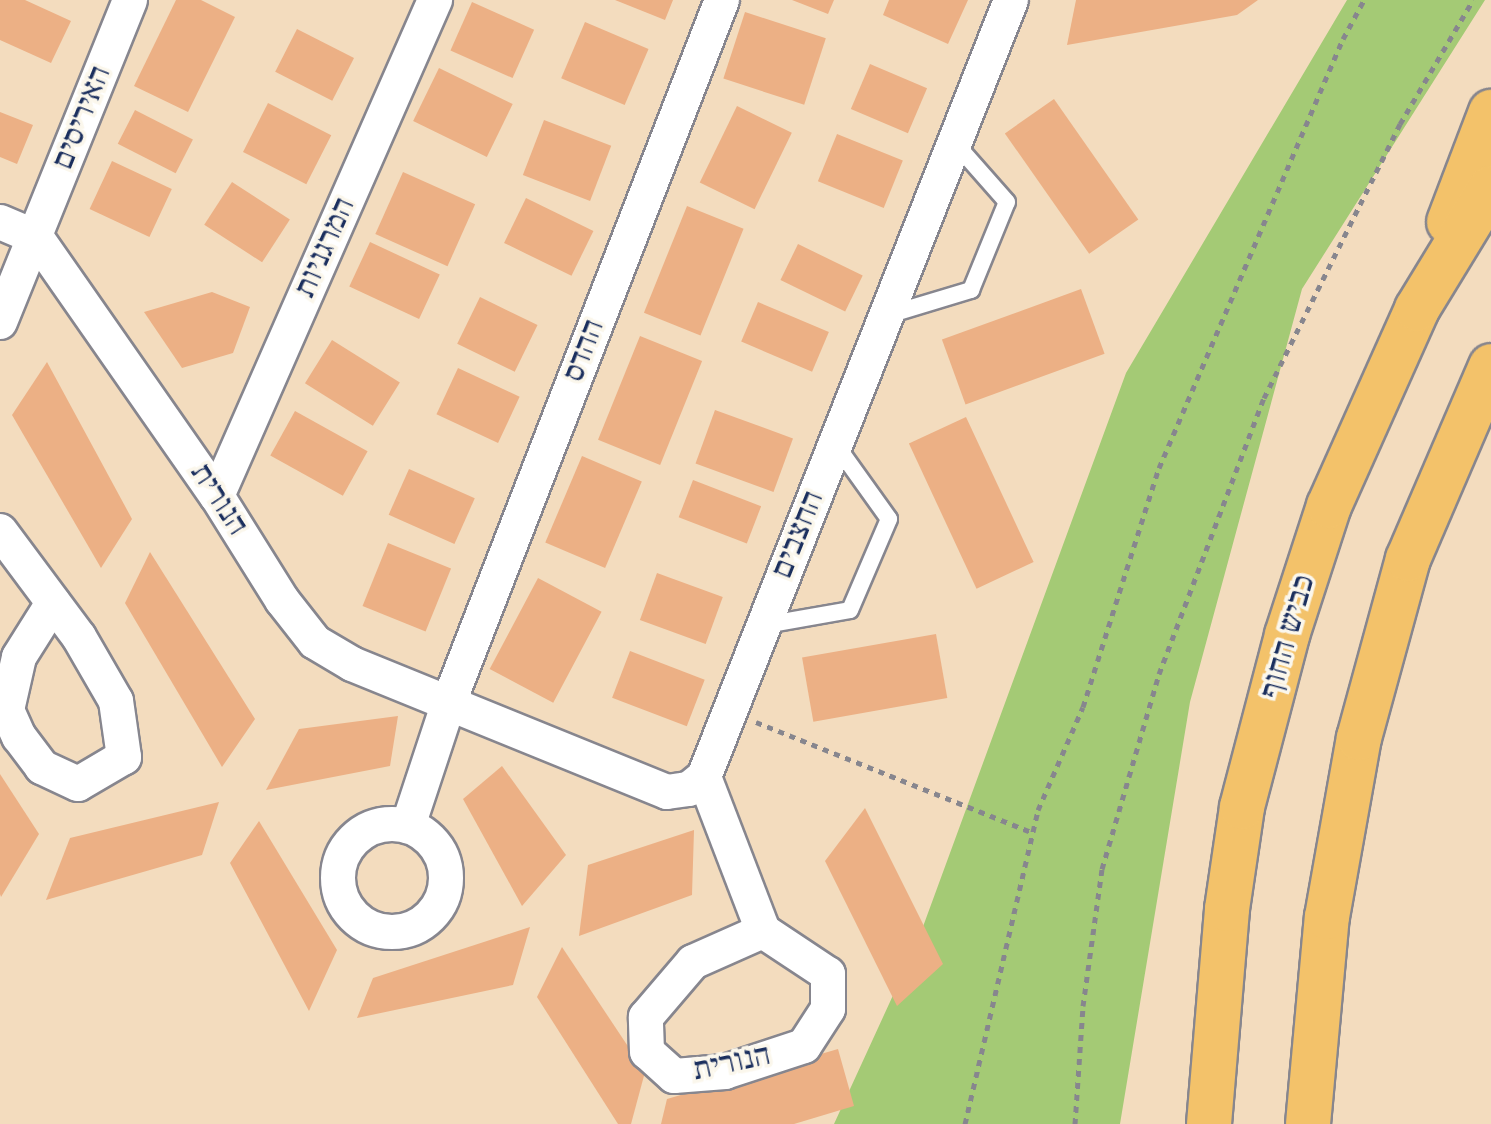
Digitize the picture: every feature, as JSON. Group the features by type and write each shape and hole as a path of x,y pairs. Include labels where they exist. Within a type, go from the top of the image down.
{"highway":[{"path":"1417,309 1491,112"},
{"name":"כביש החוף","path":"1210,1111 1227,909 1242,807 1287,635 1329,506 1417,309 1491,188"},
{"path":"1310,1108 1327,917 1359,738 1408,559 1491,366"}],"street":[{"name":"האיריסים","path":"36,237 130,0"},
{"name":"המרגניות","path":"217,496 435,0"},
{"name":"ההדס","path":"449,702 722,0"},
{"name":"החצבים","path":"696,783 764,625 1011,0"},
{"path":"0,222 36,237 0,322"},
{"name":"הנורית","path":"36,237 217,496 282,600 315,642 352,664 667,792 696,783"},
{"path":"0,531 79,637 116,701 124,757 78,784 42,767 19,737 7,710 19,657 53,603"},
{"path":"408,826 449,702"},
{"path":"696,783 763,931"},
{"name":"הנורית","path":"763,931 828,974 828,1009 804,1046 725,1072 674,1076 647,1052 646,1017 693,962 763,931"}],"lane":[{"path":"886,316 971,290 1007,202 955,143"},
{"name":"החצבים","path":"764,625 850,610 889,519 835,444"}],"path":[{"path":"965,1124 1038,810 1083,707 1159,468 1343,39 1364,0"},
{"path":"1075,1124 1083,1006 1102,869 1159,674 1270,384 1400,124 1473,0"},
{"path":"729,712 1033,834"}],"green space":[{"path":"1347,0 1485,0 1302,289 1190,702 1120,1124 834,1124 917,943 1126,373"}],"building":[{"path":"0,0 25,0 71,21 51,63 0,40"},
{"path":"176,0 201,0 235,17 188,112 134,86"},
{"path":"615,0 673,0 665,20"},
{"path":"792,0 834,0 828,14"},
{"path":"889,0 968,0 948,44 883,15"},
{"path":"1076,0 1258,0 1237,15 1067,45"},
{"path":"472,2 534,30 513,78 450,50"},
{"path":"745,12 826,38 804,105 723,79"},
{"path":"585,22 649,49 625,105 561,78"},
{"path":"297,29 354,58 332,101 275,72"},
{"path":"870,64 927,88 908,133 851,109"},
{"path":"439,68 513,104 487,157 413,121"},
{"path":"1054,99 1138,219 1089,254 1005,133"},
{"path":"268,103 331,135 306,184 243,152"},
{"path":"737,106 792,133 755,209 700,182"},
{"path":"135,110 193,140 176,173 118,144"},
{"path":"0,112 33,125 17,164 0,157"},
{"path":"544,120 611,146 590,201 523,175"},
{"path":"837,134 903,161 884,208 818,181"},
{"path":"112,161 172,189 149,237 90,209"},
{"path":"403,172 475,204 448,266 375,234"},
{"path":"232,182 290,220 262,262 204,225"},
{"path":"526,198 593,231 571,276 504,243"},
{"path":"687,206 744,229 700,335 644,313"},
{"path":"370,242 440,275 419,319 349,286"},
{"path":"798,244 863,276 845,312 780,280"},
{"path":"1081,289 1105,354 966,404 942,340"},
{"path":"212,292 250,307 233,353 182,368 144,312"},
{"path":"480,297 538,325 515,372 457,344"},
{"path":"758,302 829,332 812,372 741,342"},
{"path":"640,336 702,361 660,465 598,440"},
{"path":"332,340 400,382 373,426 305,383"},
{"path":"47,362 132,519 101,568 12,415"},
{"path":"458,368 520,397 498,443 436,414"},
{"path":"715,410 793,438 773,492 696,464"},
{"path":"295,411 368,451 343,496 270,456"},
{"path":"966,417 1034,562 977,589 909,444"},
{"path":"582,456 642,481 605,568 545,543"},
{"path":"409,469 475,498 454,544 389,515"},
{"path":"693,480 761,506 747,544 679,517"},
{"path":"388,543 451,568 426,632 363,606"},
{"path":"150,552 255,719 222,767 125,603"},
{"path":"657,573 723,597 706,644 640,620"},
{"path":"538,578 602,612 553,703 490,669"},
{"path":"936,634 947,698 813,722 802,658"},
{"path":"630,651 705,680 687,726 612,698"},
{"path":"398,716 390,766 266,790 299,729"},
{"path":"502,766 566,855 522,906 463,799"},
{"path":"0,774 39,834 1,897 0,894"},
{"path":"219,802 202,855 46,900 70,838"},
{"path":"865,808 943,964 897,1006 825,861"},
{"path":"259,821 337,950 309,1011 230,863"},
{"path":"694,830 692,895 579,936 588,865"},
{"path":"530,927 513,985 357,1018 373,978"},
{"path":"562,947 645,1072 631,1124 618,1124 537,997"},
{"path":"838,1049 854,1106 794,1124 661,1124 667,1099"}]}
